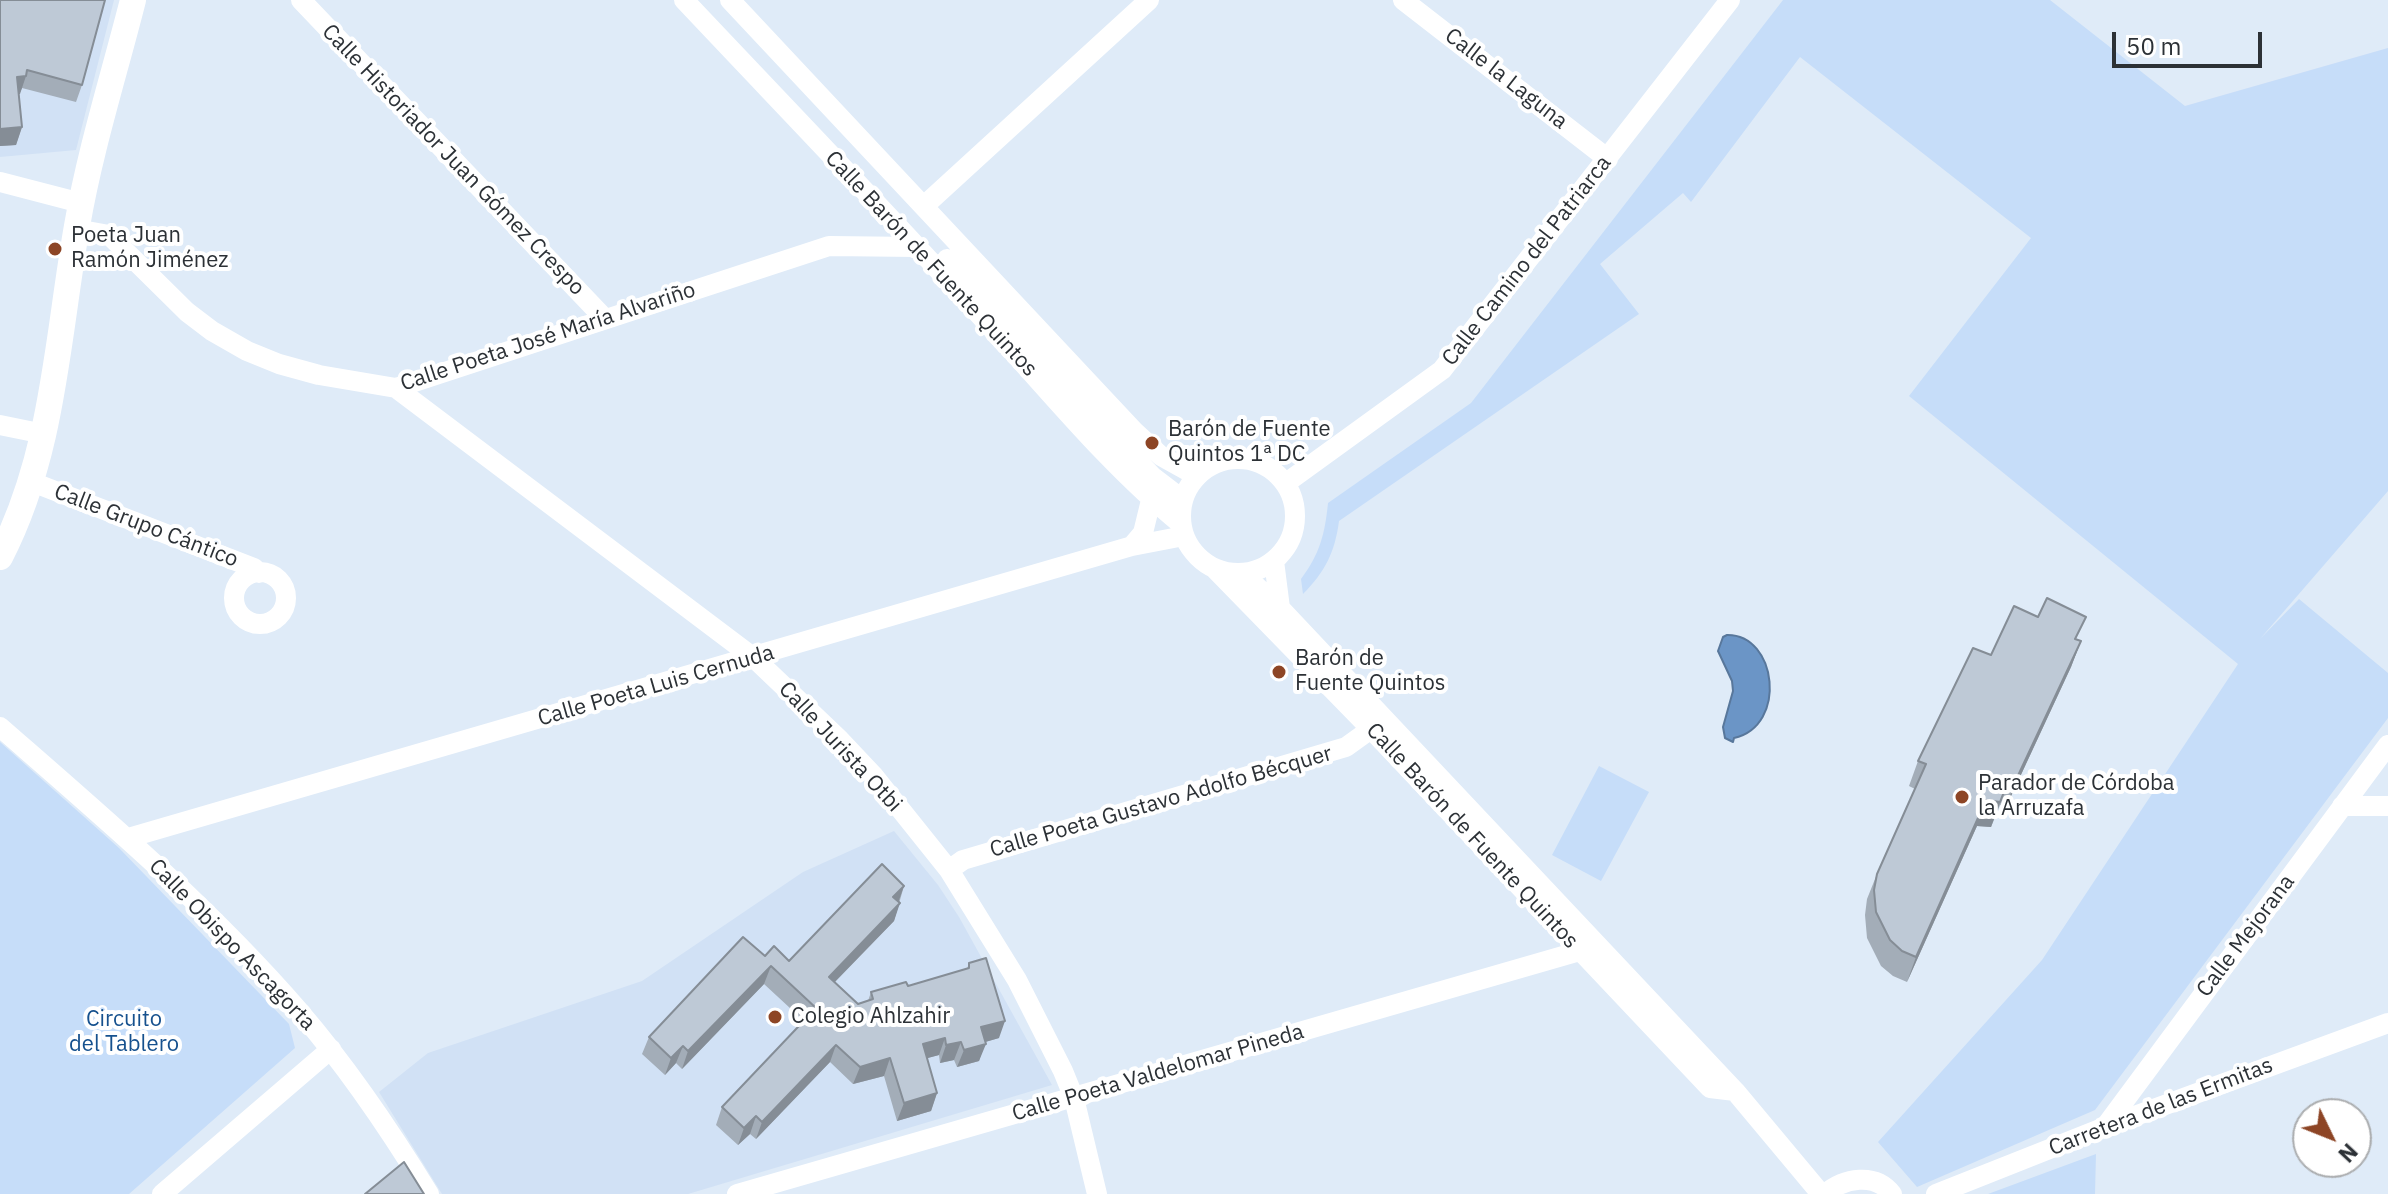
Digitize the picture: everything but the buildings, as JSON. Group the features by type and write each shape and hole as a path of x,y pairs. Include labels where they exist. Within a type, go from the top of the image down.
{"main road":[{"path":"0,557 18,522 44,434 81,203 133,0"}],"street":[{"name":"Calle Historiador Juan Gómez Crespo","path":"301,0 605,319"},
{"name":"Calle Barón de Fuente Quintos","path":"684,0 1182,530"},
{"name":"Calle Barón de Fuente Quintos","path":"703,0 1125,448 1153,477 1183,500"},
{"name":"Calle Barón de Fuente Quintos","path":"730,0 1134,431 1161,456 1197,476"},
{"path":"924,206 1149,0"},
{"name":"Calle la Laguna","path":"1403,0 1608,159"},
{"name":"Calle Camino del Patriarca","path":"1286,483 1442,370 1730,0"},
{"path":"0,182 81,203"},
{"name":"Calle Poeta José María Alvariño","path":"76,229 109,235 187,312 247,351 319,375 396,388 829,246 917,247"},
{"name":"Calle Jurista Otbi","path":"396,388 754,658 873,775 949,870 1017,980 1074,1098 1097,1194"},
{"path":"0,425 44,434"},
{"path":"1248,459 1266,465 1286,483 1295,510 1294,529 1287,546 1274,561 1259,570 1242,573 1214,568 1201,560 1182,530 1183,500 1197,476 1221,462 1248,459"},
{"name":"Calle Grupo Cántico","path":"32,482 259,573"},
{"path":"1132,546 1143,533 1151,500"},
{"name":"Calle Poeta Luis Cernuda","path":"128,838 754,658 1182,530"},
{"path":"1274,561 1280,608"},
{"name":"Calle Barón de Fuente Quintos","path":"1214,568 1371,729 1710,1088 1735,1091"},
{"name":"Calle Barón de Fuente Quintos","path":"1242,573 1280,608 1735,1091 1823,1194"},
{"name":"Calle Obispo Ascagorta","path":"0,727 128,838 256,964 331,1049 392,1133 429,1194"},
{"name":"Calle Poeta Gustavo Adolfo Bécquer","path":"949,870 963,860 1346,747 1371,729"},
{"name":"Calle Mejorana","path":"2105,1127 2388,745"},
{"path":"2342,806 2388,806"},
{"name":"Calle Poeta Valdelomar Pineda","path":"737,1194 1580,951"},
{"name":"Carretera de las Ermitas","path":"1936,1194 2105,1127 2388,1023"},
{"path":"162,1194 331,1049"},
{"path":"1823,1194 1843,1183 1866,1179 1879,1183 1892,1194"}],"shaded area":[{"path":"0,0 114,0 76,150 0,157"},
{"name":"Colegio Ahlzahir","path":"894,831 938,885 959,917 1052,1085 688,1194 442,1194 379,1092 428,1053 642,981 803,872"}],"green space":[{"path":"1783,0 2050,0 2185,106 2388,48 2388,491 2260,639 2299,599 2388,673 2388,718 2095,1110 1917,1187 1878,1142 2042,960 2238,664 1909,396 2031,238 1800,57 1691,202 1683,193 1600,264 1639,314 1339,521 1328,561 1303,594 1301,579 1320,543 1328,503 1471,403"},
{"name":"Circuito del Tablero","path":"0,742 119,848 289,1024 295,1048 129,1194 0,1194"},
{"path":"1599,766 1649,792 1601,881 1552,855"},
{"path":"2096,1154 2095,1194 1988,1194"}],"water":[{"path":"1723,637 1744,639 1757,649 1770,682 1769,700 1763,717 1751,730 1734,738 1733,742 1725,738 1723,727 1733,691 1732,681 1718,651"}],"place":[{"name":"Poeta Juan Ramón Jiménez","path":"55,249"},
{"name":"Barón de Fuente Quintos 1ª DC","path":"1152,443"},
{"name":"Barón de Fuente Quintos","path":"1279,672"},
{"name":"Parador de Córdoba la Arruzafa","path":"1962,797"},
{"name":"Colegio Ahlzahir","path":"775,1017"}]}
